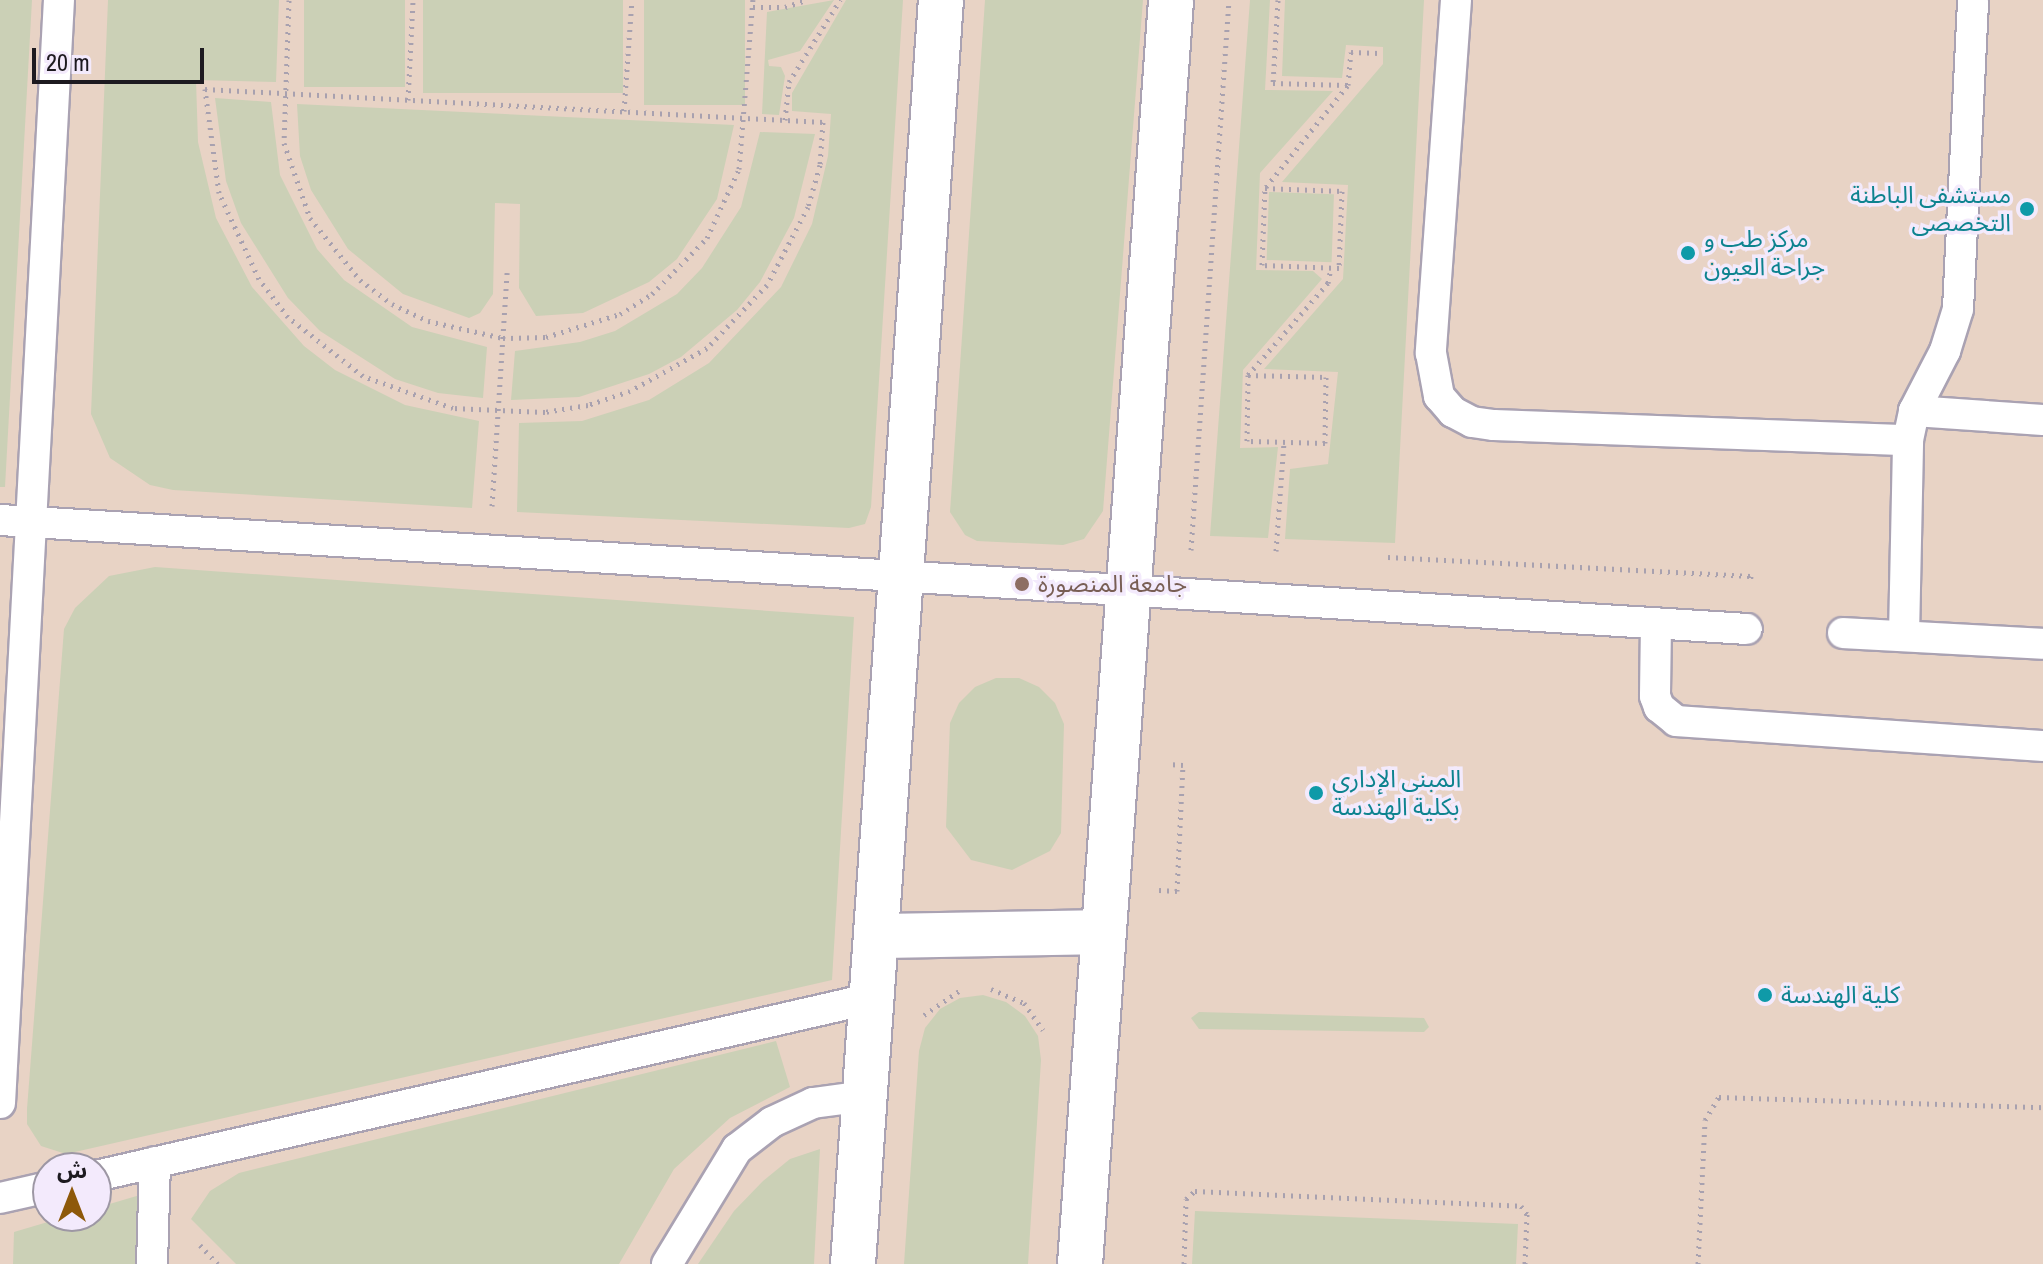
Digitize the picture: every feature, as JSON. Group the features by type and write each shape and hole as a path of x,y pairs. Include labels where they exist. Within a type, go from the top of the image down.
{"street":[{"path":"853,1264 941,0"},
{"path":"1080,1264 1100,932 1171,0"},
{"path":"877,936 1100,932"}],"lane":[{"path":"0,1103 15,521 59,0"},
{"path":"1456,0 1431,353 1439,396 1453,412 1494,425 1911,425 2043,420"},
{"path":"1904,636 1911,425 1945,351 1958,309 1973,0"},
{"path":"15,521 1747,629"},
{"path":"1656,623 1655,696 1659,707 1676,721 2043,746"},
{"path":"1843,633 2043,644"},
{"path":"112,1172 873,998"},
{"path":"667,1264 737,1149 772,1122 813,1103 865,1096"},
{"path":"152,1264 155,1162"},
{"path":"0,1198 32,1191"}],"path":[{"path":"289,0 283,92 284,143 293,181 332,251 392,304 428,321 503,338 546,337 620,314 682,268 726,205 739,169 746,117 753,3 785,7 806,0"},
{"path":"408,100 413,0"},
{"path":"624,111 632,0"},
{"path":"785,120 789,82 840,0"},
{"path":"1188,594 1229,0"},
{"path":"1278,0 1273,83 1348,85"},
{"path":"1265,188 1342,191 1339,268 1262,265 1265,188 1348,85 1351,52 1379,53"},
{"path":"205,89 408,100 823,122 820,165 790,247 739,319 707,348 630,391 588,405 498,413 453,408 363,376 288,317 259,279 219,193 205,89"},
{"path":"1248,375 1326,377 1325,443 1247,441 1248,375 1328,283 1331,268"},
{"path":"490,550 507,272"},
{"path":"1276,551 1284,442"},
{"path":"983,987 1024,1003 1047,1039"},
{"path":"920,1021 942,998 973,988"},
{"path":"1698,1264 1705,1120 1719,1097 2043,1107"},
{"path":"1184,1264 1186,1199 1195,1191 1521,1206 1527,1214 1525,1264"}],"shaded area":[{"name":"جامعة المنصورة","path":"0,0 2043,0 2043,1264 0,1264"}],"green space":[{"path":"0,0 32,0 5,487 0,487"},
{"path":"108,0 279,0 276,82 196,80 198,142 216,218 252,287 304,346 335,370 405,405 479,421 472,508 173,490 150,485 110,458 91,414"},
{"path":"304,0 405,0 405,87 304,87"},
{"path":"423,0 623,0 623,93 423,93"},
{"path":"644,0 745,0 745,105 644,105"},
{"path":"834,0 800,51 768,60 769,66 781,67 785,76 779,115 762,114 767,12"},
{"path":"846,0 903,0 871,507 865,524 849,528 517,512 519,423 582,421 649,400 709,363 781,287 812,224 828,156 831,114 792,111 792,93"},
{"path":"985,0 1143,0 1103,511 1084,539 1063,545 977,541 965,535 950,512"},
{"path":"1250,0 1270,0 1265,90 1333,91 1260,173 1256,270 1313,271 1322,279 1243,370 1240,448 1278,447 1268,538 1210,536"},
{"path":"1285,0 1424,0 1395,543 1285,539 1290,469 1328,464 1338,372 1264,369 1343,279 1348,185 1282,182 1383,64 1383,47 1346,45 1342,78 1282,76"},
{"path":"215,98 271,102 280,175 317,249 344,280 412,327 487,347 483,398 438,393 395,379 320,331 288,298 241,223 226,181"},
{"path":"297,104 734,125 717,199 677,259 649,282 583,313 536,316 519,288 520,204 495,203 493,294 480,313 469,318 403,294 348,249 311,190 300,156"},
{"path":"760,132 815,134 794,218 760,282 737,310 681,357 649,374 579,397 511,400 515,351 580,342 615,331 677,294 702,268 741,207"},
{"path":"1269,192 1334,194 1332,262 1267,260"},
{"path":"155,567 854,617 832,980 75,1152 60,1152 41,1146 27,1124 27,1109 64,629 75,608 109,576"},
{"path":"996,678 1019,678 1039,687 1055,703 1064,724 1061,833 1050,851 1012,870 971,860 946,827 950,723 959,703 975,687"},
{"path":"983,995 1006,1002 1025,1016 1038,1036 1041,1060 1028,1264 904,1264 919,1051 925,1028 940,1009 960,998"},
{"path":"1199,1012 1424,1018 1429,1027 1424,1032 1199,1029 1191,1018"},
{"path":"776,1041 790,1087 730,1118 674,1169 619,1264 236,1264 191,1219 210,1191 239,1173"},
{"path":"820,1149 814,1264 698,1264 734,1211 763,1181 790,1159"},
{"path":"140,1195 137,1264 13,1264 14,1232 32,1227 32,1232 112,1232 112,1203"},
{"path":"1195,1211 1518,1224 1516,1264 1192,1264"}],"place":[{"name":"مستشفى الباطنة التخصصى","path":"2027,209"},
{"name":"مركز طب و جراحة العيون","path":"1688,253"},
{"name":"جامعة المنصورة","path":"1022,584"},
{"name":"المبنى الإداري بكلية الهندسة","path":"1316,793"},
{"name":"كلية الهندسة","path":"1765,995"}]}
